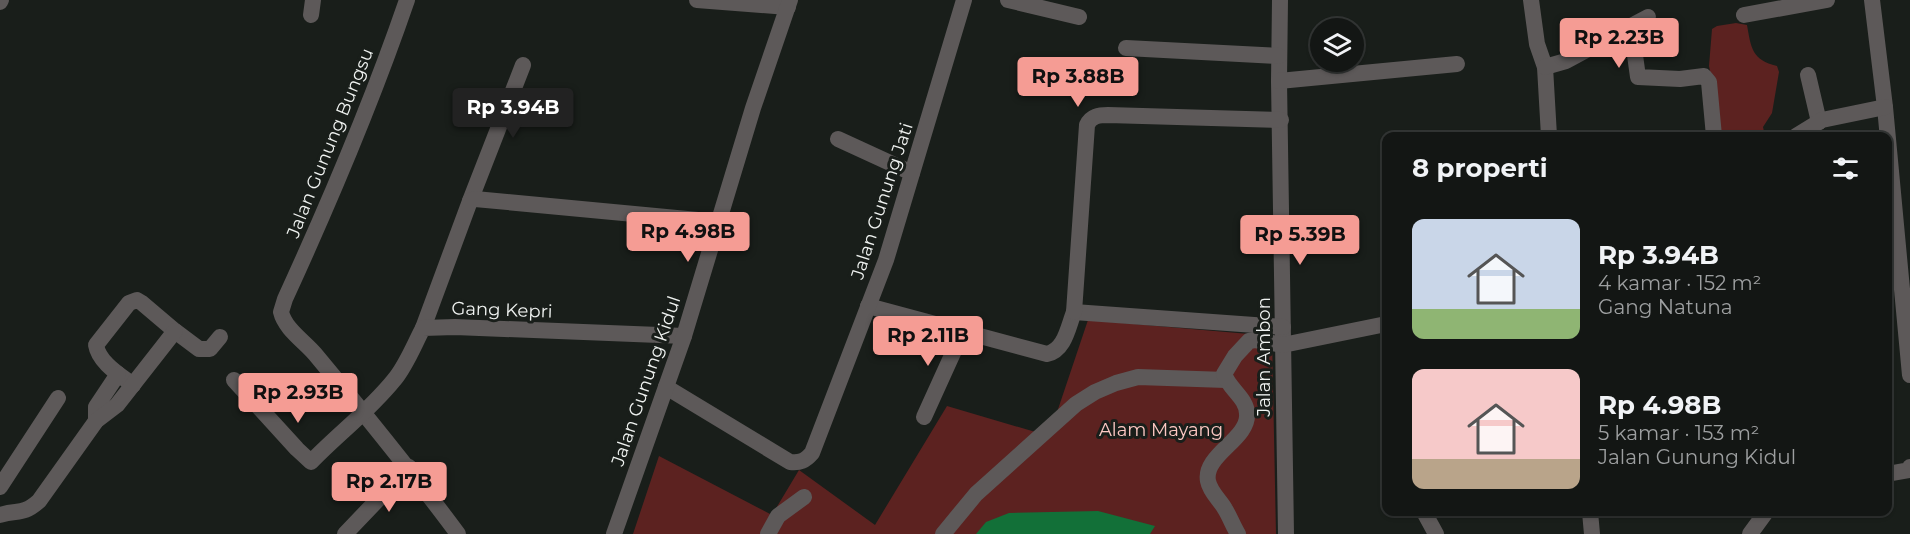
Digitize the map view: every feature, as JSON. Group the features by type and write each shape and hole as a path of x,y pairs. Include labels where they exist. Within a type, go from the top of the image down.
{"street":[{"name":"Jalan Gunung Bungsu","path":"365,413 283,319 281,308 329,201 387,57 407,0"},
{"path":"698,0 789,4"},
{"name":"Jalan Gunung Jati","path":"666,387 790,462 807,460 812,453 886,260 964,0"},
{"path":"1008,0 1079,17"},
{"name":"Jalan Ambon","path":"1280,0 1279,81 1286,534"},
{"path":"1531,0 1537,44 1545,67 1549,132"},
{"path":"1744,15 1827,0"},
{"path":"1872,0 1887,132"},
{"name":"Jalan Gunung Kidul","path":"614,534 684,336 753,108 789,4"},
{"path":"1545,67 1556,66 1648,17"},
{"path":"1631,26 1638,77 1680,79 1704,76 1708,82 1714,132"},
{"path":"1126,48 1279,56"},
{"path":"1279,81 1457,64"},
{"path":"234,380 311,462 331,441 365,413 396,378 423,328 523,65"},
{"path":"1808,75 1819,122"},
{"path":"1803,132 1819,122 1885,107"},
{"path":"868,306 1047,354 1054,352 1060,348 1074,312 1089,121 1099,115 1281,120"},
{"path":"837,139 912,173"},
{"path":"1892,182 1910,375"},
{"path":"470,201 476,199 719,222"},
{"path":"133,385 102,360 96,345 129,303 137,300 142,303 175,331 204,351 210,349 220,337"},
{"path":"1074,312 1283,327"},
{"path":"1238,534 1209,484 1208,478 1217,457 1237,436 1248,417 1240,397 1226,380 1224,374 1226,369 1249,341 1283,345 1382,325"},
{"name":"Gang Kepri","path":"423,328 455,327 684,336"},
{"path":"0,514 20,513 30,509 39,501 96,421 117,405 175,331"},
{"path":"924,417 963,331"},
{"path":"96,421 96,407 118,374"},
{"path":"943,534 976,494 1076,404 1095,392 1116,383 1138,378 1226,380"},
{"path":"0,487 58,398"},
{"path":"365,413 409,467 458,534"},
{"path":"345,534 409,467"},
{"path":"1892,473 1910,469"},
{"path":"768,534 778,516 804,497"},
{"path":"1430,516 1436,534"},
{"path":"1590,516 1592,534"},
{"path":"1750,534 1763,516"}],"green space":[{"path":"1736,23 1747,25 1754,52 1762,60 1777,66 1779,72 1772,113 1763,127 1764,132 1717,132 1709,66 1712,29"},
{"name":"Alam Mayang","path":"1088,320 1272,336 1276,534 633,534 659,456 772,515 799,470 875,525 947,406 1049,436"}],"shaded area":[{"path":"1098,511 1155,526 1150,534 976,534 986,522 1009,513"}]}
